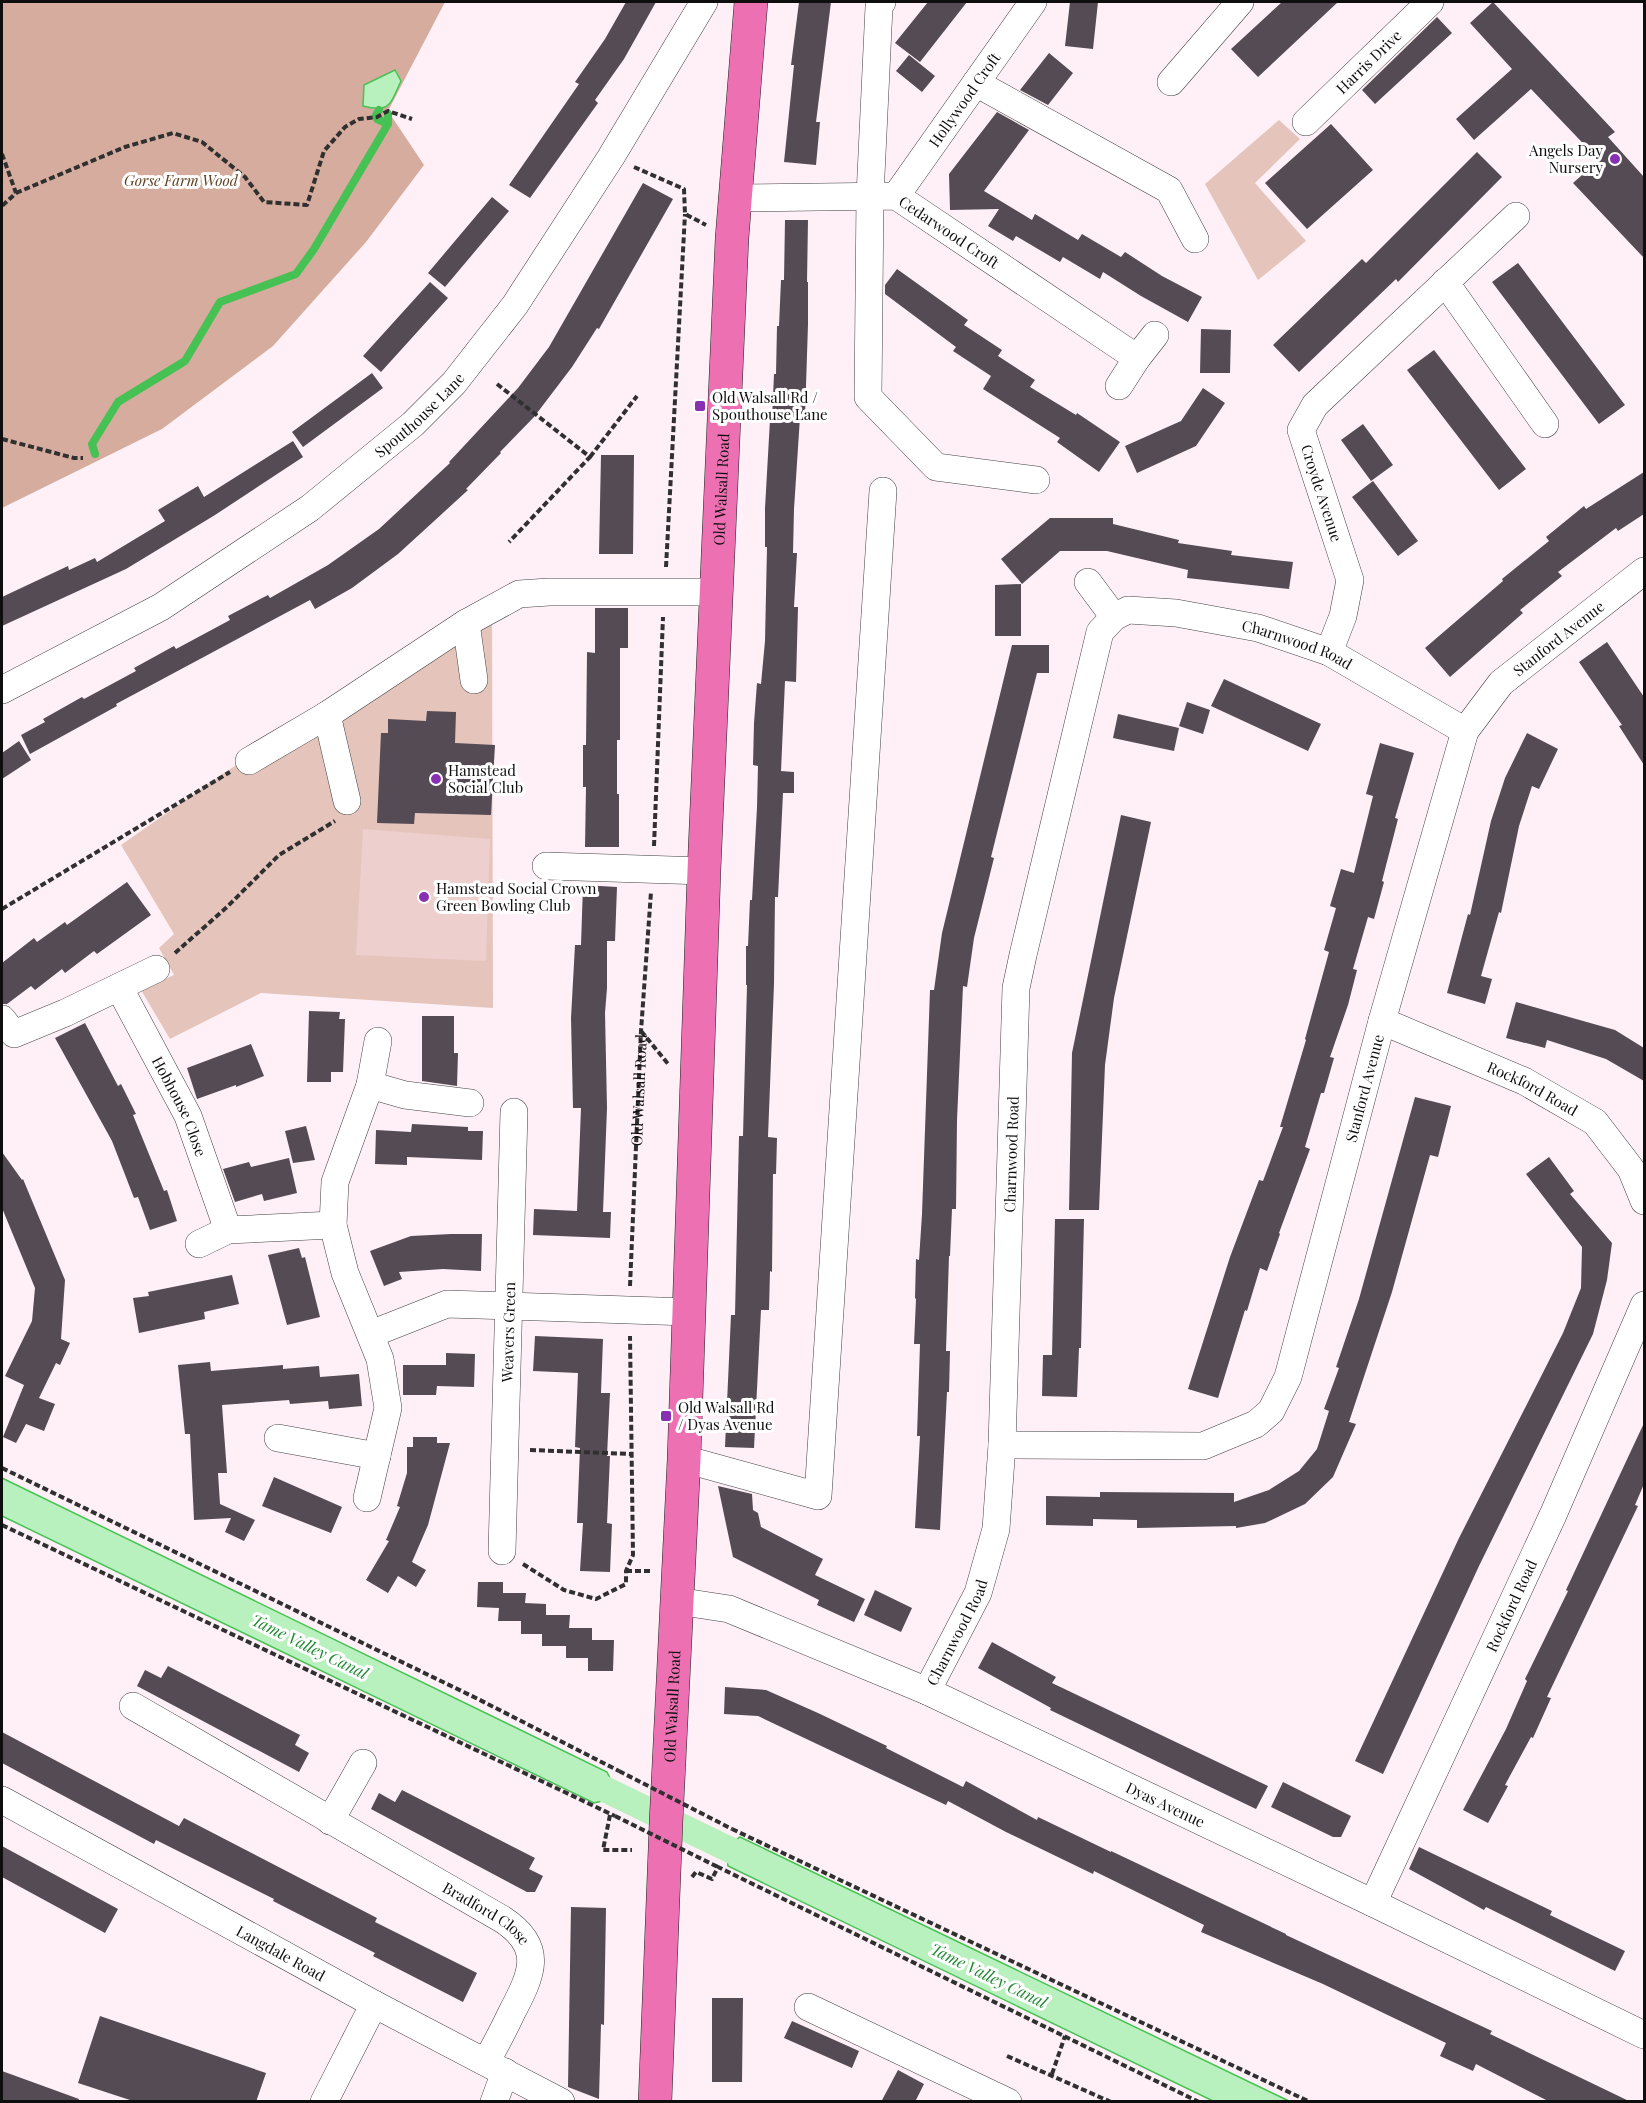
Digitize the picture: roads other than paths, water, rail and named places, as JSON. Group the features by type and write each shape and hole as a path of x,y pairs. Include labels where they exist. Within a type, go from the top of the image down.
{"main road":[{"name":"Old Walsall Road","path":"656,2102 698,1103 704,871 732,238 751,2"}],"street":[{"name":"Spouthouse Lane","path":"2,690 161,607 310,508 412,424 454,383 515,305 611,157 704,2"},
{"path":"882,2 879,7 883,196 868,397 936,467 1036,480"},
{"name":"Hollywood Croft","path":"883,196 976,83 1033,2"},
{"path":"1171,82 1240,2"},
{"name":"Harris Drive","path":"1306,122 1430,2"},
{"path":"976,83 1169,190 1194,239"},
{"path":"735,198 883,196"},
{"name":"Cedarwood Croft","path":"883,196 1137,358"},
{"name":"Croyde Avenue","path":"1329,652 1343,616 1350,580 1301,430 1315,405 1516,216"},
{"path":"1445,282 1545,424"},
{"path":"1119,386 1155,335"},
{"path":"684,1459 819,1496 882,491"},
{"name":"Stanford Avenue","path":"1002,1445 1203,1446 1247,1428 1270,1411 1288,1377 1382,1021 1465,731 1501,683 1641,580"},
{"path":"1088,582 1114,617"},
{"path":"249,761 327,715 466,623 519,594 718,592"},
{"name":"Charnwood Road","path":"927,1691 978,1593 996,1529 1002,1445 1016,988 1100,632 1114,617 1128,610 1176,614 1258,628 1329,652 1465,731"},
{"path":"466,623 474,680"},
{"path":"327,715 347,801"},
{"path":"546,866 704,871"},
{"path":"2,1019 15,1034 65,1013 156,969"},
{"name":"Hobhouse Close","path":"119,987 188,1116 228,1230"},
{"name":"Rockford Road","path":"1382,1021 1524,1081 1595,1122 1631,1168 1644,1201"},
{"path":"367,1498 388,1408 380,1359 345,1273 333,1225 335,1182 370,1085 378,1041"},
{"path":"370,1085 405,1095 470,1103"},
{"name":"Weavers Green","path":"502,1551 514,1112"},
{"path":"199,1244 228,1230 333,1225"},
{"path":"371,1334 447,1305 688,1312"},
{"name":"Rockford Road","path":"1373,1903 1553,1515 1644,1305"},
{"path":"278,1438 376,1456"},
{"name":"Dyas Avenue","path":"677,1601 729,1609 927,1691 1644,2033"},
{"name":"Bradford Close","path":"142,1719 330,1821 502,1919 522,1935 532,1959 530,1976 495,2067 494,2102"},
{"path":"330,1821 363,1763"},
{"name":"Langdale Road","path":"2,1800 374,2004 561,2102"},
{"path":"324,2102 374,2004"},
{"path":"808,2007 999,2100"}],"water":[{"path":"395,70 401,81 392,101 379,108 363,106 364,85"},
{"name":"Tame Valley Canal","path":"2,1478 607,1772 619,1797 594,1803 2,1516"},
{"name":"Tame Valley Canal","path":"740,1837 1289,2101 1213,2101 728,1866 726,1848"}],"waterway":[{"path":"379,110 376,115 377,119 388,124"},
{"path":"95,454 92,444 118,402 185,361 220,302 296,274 314,249 388,124 388,114"},
{"path":"590,1782 757,1863"}],"place":[{"name":"Angels Day Nursery","path":"1615,159"},
{"name":"Old Walsall Rd / Spouthouse Lane","path":"700,406"},
{"name":"Hamstead Social Club","path":"436,779"},
{"name":"Hamstead Social Crown Green Bowling Club","path":"424,897"},
{"name":"Old Walsall Rd / Dyas Avenue","path":"666,1416"}],"park label":[{"name":"Gorse Farm Wood","path":"181,180"}]}
